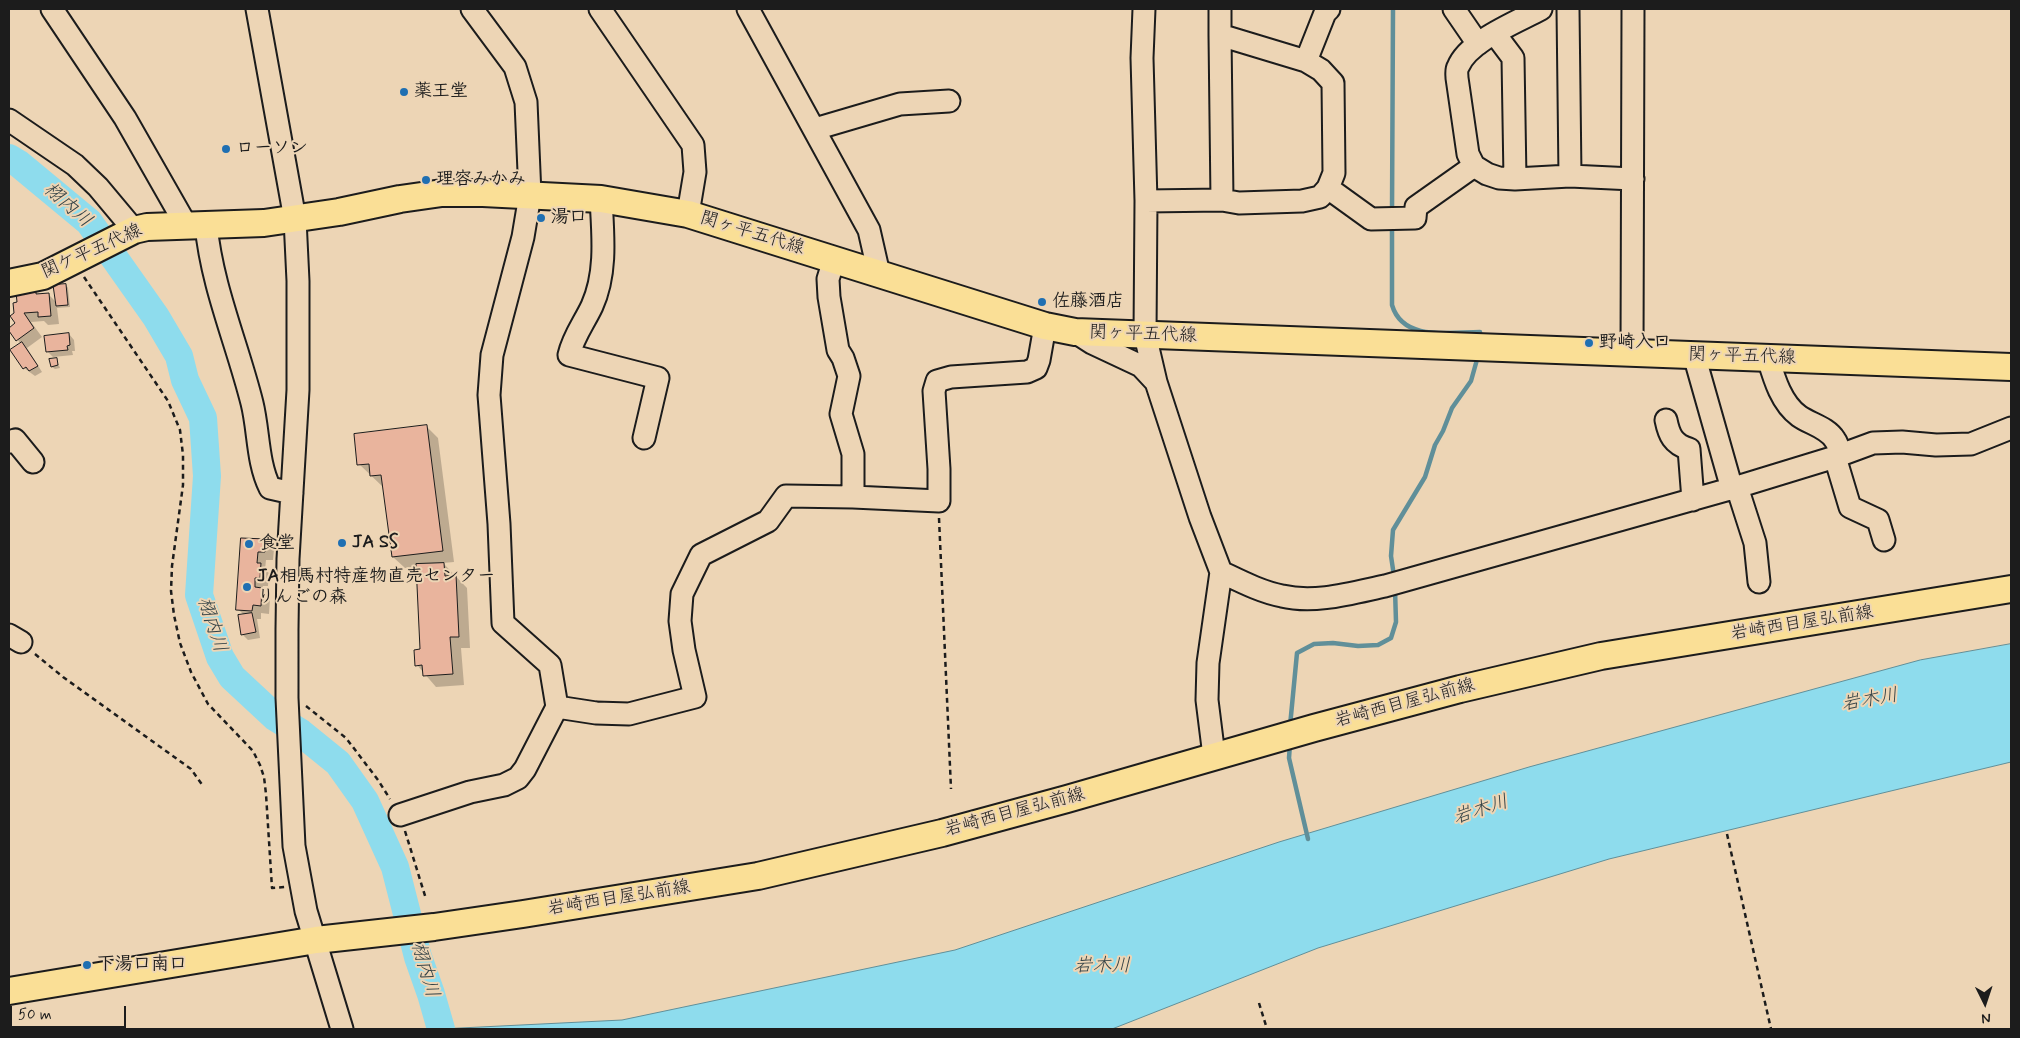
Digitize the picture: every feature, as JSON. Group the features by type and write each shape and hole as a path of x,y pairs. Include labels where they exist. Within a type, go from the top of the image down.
{"main road":[{"name":"関ヶ平五代線","path":"295,218 442,193 483,192 601,199 688,214 1045,326 1075,332 2011,366"},
{"name":"関ケ平五代線","path":"9,283 43,276 130,231 164,225 264,223 295,218"},
{"name":"岩崎西目屋弘前線","path":"9,990 316,940 434,927 702,886 785,870 942,833 1067,800 1272,739 1460,689 1601,656 2011,589"}],"street":[{"path":"52,9 196,225 208,250 218,292 252,404 262,473 270,488 292,493"},
{"path":"257,9 295,218 299,317 298,390 288,559 287,694 294,846 306,911 342,1029"},
{"path":"400,815 470,792 504,785 518,778 525,769 557,707 550,665 503,624 499,524 489,395 492,355 523,237 530,195 526,102 514,67 472,9"},
{"path":"600,9 693,145 694,172 688,214"},
{"path":"748,9 870,230 879,274"},
{"path":"1144,9 1142,58 1146,201 1145,335 1156,382 1200,517 1221,572 1208,663 1207,700 1214,756"},
{"path":"1220,9 1222,200"},
{"path":"1306,61 1324,13 1329,9"},
{"path":"1454,9 1486,39 1513,58 1516,179"},
{"path":"1541,9 1486,39 1468,52 1457,67 1456,78 1468,154 1474,166 1487,174 1499,178 1570,176 1632,179"},
{"path":"1568,9 1570,176"},
{"path":"1632,353 1633,9"},
{"path":"1146,201 1222,200 1240,203 1302,201 1320,197 1328,188 1334,173 1333,83 1321,70 1306,61 1220,35"},
{"path":"815,129 900,104 949,101"},
{"path":"9,120 75,164 98,188 130,231"},
{"path":"1328,188 1371,219 1415,218 1416,207 1474,166"},
{"path":"601,199 603,236 601,279 592,305 571,346 569,355 658,378 644,438"},
{"path":"834,260 828,279 829,297 832,327 838,350 849,376 841,414 853,454 853,497"},
{"path":"557,707 596,713 629,714 695,697 684,650 680,621 682,594 701,556 768,521 786,496 939,501 934,391 937,381 951,377 1027,372 1036,368 1040,360 1045,326"},
{"path":"1075,332 1092,343 1140,366 1156,382"},
{"path":"1694,355 1734,488 1755,543 1759,582"},
{"path":"1768,358 1786,403 1798,416 1819,426 1835,440 1837,456 1850,507 1878,520 1884,540"},
{"path":"1666,420 1670,436 1678,446 1689,449 1694,500"},
{"path":"1221,572 1247,585 1282,597 1313,598 1344,594 1385,586 1694,500 1873,443 1971,444 2011,428"},
{"path":"9,442 15,440 33,462"}],"path":[{"path":"75,258 168,401 180,430 183,455 183,485 172,566 171,591 180,643 191,672 208,704 253,751 260,765 266,794 272,888 301,886"},
{"path":"939,501 951,789"},
{"path":"15,638 63,678 191,769 203,786"},
{"path":"287,694 346,738 378,780 400,815 426,899"},
{"path":"1728,834 1771,1029"},
{"path":"1259,1003 1267,1029"}],"water":[{"name":"岩木川","path":"2011,644 2011,762 1609,859 1318,948 1112,1029 440,1029 622,1020 955,950 1279,842 1529,767 1920,660"}],"building":[{"path":"66,284 68,305 56,306 53,285"},
{"path":"36,290 36,294 49,293 51,316 38,317 38,312 24,313 34,328 16,341 9,328 15,323 10,316 14,313 13,303 17,302 16,292"},
{"path":"69,333 70,345 67,346 68,350 46,352 44,336"},
{"path":"22,342 38,366 29,371 26,367 23,369 10,350"},
{"path":"57,358 58,365 51,367 49,359"},
{"path":"427,425 443,551 392,557 381,475 370,476 369,464 357,465 354,434"},
{"path":"241,538 266,539 265,552 258,552 257,563 261,563 260,578 255,578 255,587 262,588 261,606 253,605 252,611 236,610"},
{"path":"444,563 445,576 456,575 459,637 450,637 453,674 423,676 422,665 415,666 414,650 420,649 416,564"},
{"path":"252,613 256,632 241,635 238,615"}],"waterway":[{"path":"1392,212 1393,9"},
{"name":"栩内川","path":"9,158 19,164 89,222 156,317 179,356 185,380 203,418 207,476 199,595 220,657 232,677 275,717 301,733 338,763 365,801 395,867 418,957 441,1029"},
{"path":"1392,225 1392,305 1398,317 1406,325 1417,330 1442,333 1480,332 1480,338"},
{"path":"1394,576 1391,556 1393,530 1425,477 1435,445 1452,408 1471,381 1478,356"},
{"path":"1290,726 1297,653 1314,644 1378,645 1391,638 1396,622 1395,589"},
{"path":"1290,744 1289,758 1308,839"}],"place":[{"name":"薬王堂","path":"404,92"},
{"name":"ローソン","path":"226,149"},
{"name":"理容みかみ","path":"426,180"},
{"name":"湯口","path":"541,218"},
{"name":"佐藤酒店","path":"1042,302"},
{"name":"野崎入口","path":"1589,343"},
{"name":"JA SS","path":"342,543"},
{"name":"食堂","path":"249,544"},
{"name":"JA相馬村特産物直売センター りんごの森","path":"247,587"},
{"name":"下湯口南口","path":"87,965"}]}
